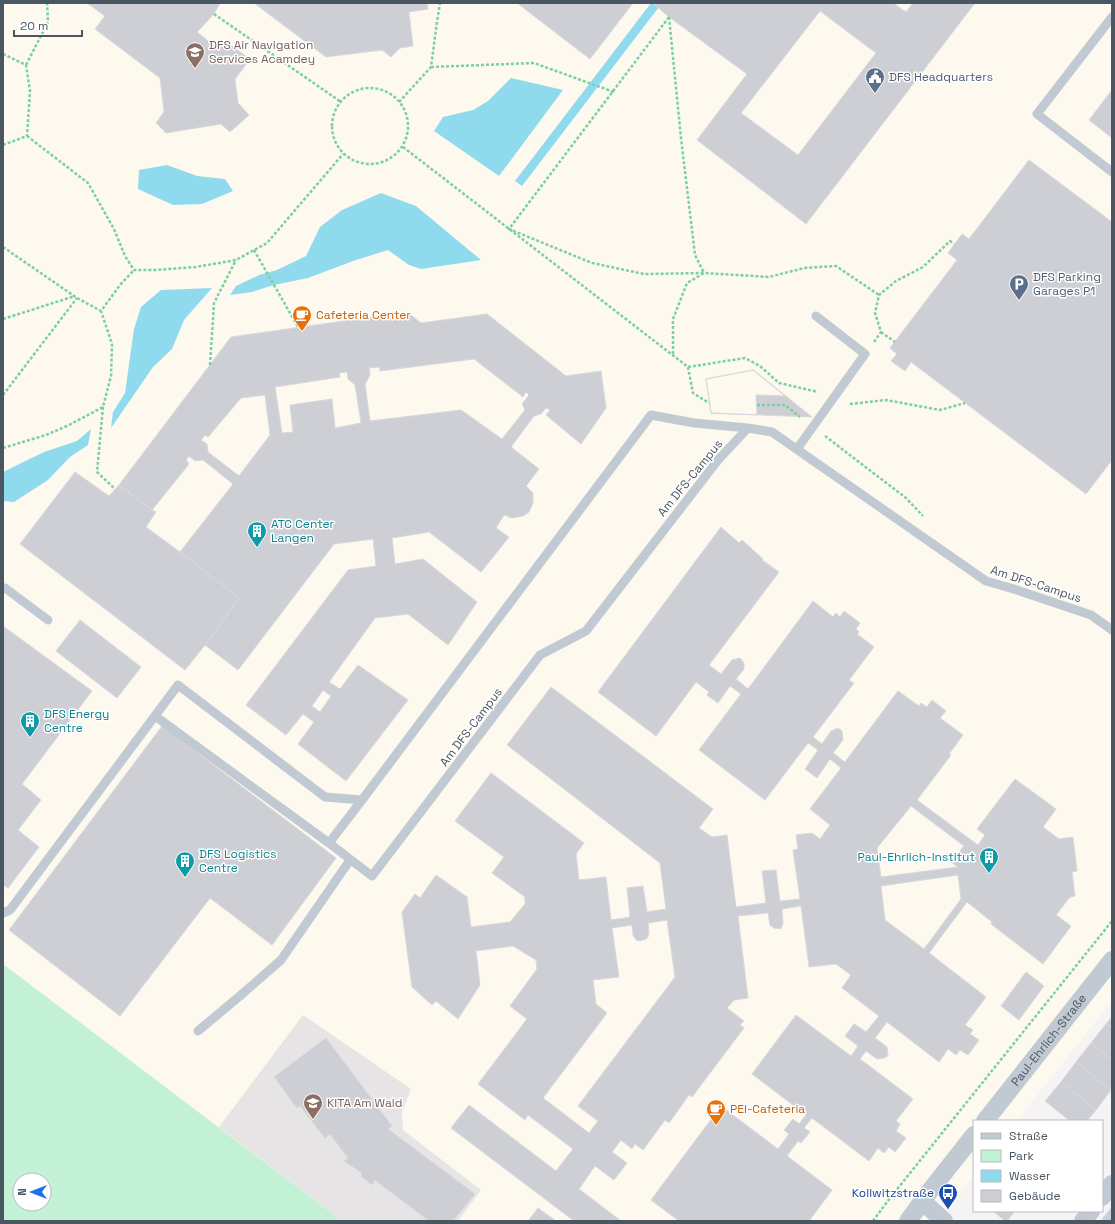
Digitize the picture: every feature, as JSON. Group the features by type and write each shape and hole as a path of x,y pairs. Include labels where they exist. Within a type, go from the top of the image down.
{"street":[{"name":"Paul-Ehrlich-Straße","path":"986,1120 1112,960"},
{"path":"908,1221 973,1136"},
{"path":"1103,1196 1112,1184"},
{"path":"922,1201 944,1221"},
{"path":"1083,1221 1090,1212"}],"lane":[{"path":"1112,17 1037,114 1112,172"},
{"path":"797,449 865,354 816,316"},
{"path":"329,843 651,415 694,423 748,428"},
{"name":"Am DFS-Campus","path":"350,860 372,876 540,655 586,631 718,460 748,428 772,432 986,581 1091,615 1112,630"},
{"path":"3,588 48,620"},
{"path":"3,912 10,910 178,685 325,797 362,800"},
{"path":"155,716 329,843 350,860 281,960 198,1030"}],"path":[{"path":"27,136 30,91 26,65 48,22 47,3"},
{"path":"399,102 431,67 440,3"},
{"path":"214,14 341,102"},
{"path":"509,230 669,17 681,138 695,254 704,273"},
{"path":"3,54 26,65"},
{"path":"431,67 534,63 614,92"},
{"path":"362,88 380,88 392,94 399,102 405,108 409,122 408,135 403,147 390,159 378,164 354,162 343,154 337,146 332,134 332,120 336,107 349,93 362,88"},
{"path":"3,144 27,136"},
{"path":"27,136 88,183 114,230 124,256 134,270"},
{"path":"403,147 688,367 693,393 709,403"},
{"path":"101,311 120,285 134,270 196,267 236,260 267,244 343,154"},
{"path":"509,230 592,263 644,274 704,273 769,277 804,268 836,266 879,296"},
{"path":"895,342 881,332 875,313 879,296 896,281 923,267 950,241 954,244"},
{"path":"3,247 76,297 101,311 112,344 111,376 103,407 98,472 115,489"},
{"path":"254,250 298,327"},
{"path":"210,365 214,303 236,260"},
{"path":"673,356 674,318 687,283 704,273"},
{"path":"3,319 76,297"},
{"path":"3,395 76,297"},
{"path":"865,354 881,332"},
{"path":"688,367 745,358 760,366 779,383 834,397 848,404 886,400 940,410 965,403"},
{"path":"757,405 785,405 906,498 927,520"},
{"path":"3,448 46,435 103,407"},
{"path":"874,1221 890,1198 1112,921"}],"shaded area":[{"path":"3,3 1112,3 1112,1001 1018,1120 973,1120 973,1177 939,1221 342,1221 3,964"},
{"name":"KITA Am Wald","path":"303,1015 411,1089 402,1112 403,1130 481,1190 458,1221 342,1221 219,1127"}],"green space":[{"path":"3,964 342,1221 3,1221"}],"water":[{"path":"651,3 662,3 522,186 515,181"},
{"path":"511,78 563,90 499,176 434,131 443,117 473,110 488,101"},
{"path":"167,165 197,176 225,179 233,191 202,204 173,205 138,189 139,170"},
{"path":"381,193 416,206 481,260 421,269 409,265 388,250 308,278 274,285 252,292 230,295 236,286 259,275 277,270 306,256 320,227 342,210"},
{"path":"212,288 184,320 172,349 153,367 111,428 113,412 125,393 134,329 141,307 161,290"},
{"path":"91,429 88,445 70,457 48,480 14,502 3,501 3,472 44,452 77,441"}],"building":[{"name":"DFS Air Navigation Services Acamdey","path":"87,3 220,3 214,14 197,32 213,45 229,44 250,59 235,79 238,103 249,115 230,132 221,124 166,133 156,123 164,112 160,78 95,29 105,16"},
{"name":"DFS Air Navigation Services Acamdey","path":"254,3 427,3 428,9 409,12 413,46 400,48 391,57 382,50 326,57"},
{"path":"517,3 633,3 590,59"},
{"name":"DFS Headquarters","path":"653,3 893,3 906,12 913,3 975,3 806,224 697,140 747,74 669,17","holes":["820,11 876,53 798,155 741,113"]},
{"path":"1112,90 1112,138 1089,120"},
{"name":"DFS Parking Garages P1","path":"1029,160 1112,222 1112,460 1086,494 911,362 905,371 891,361 897,354 890,348 957,260 948,253 962,234 969,239"},
{"name":"ATC Center Langen","path":"407,312 421,323 487,314 566,376 601,371 606,408 581,444 546,415 550,410 546,408 541,414 534,416 511,447 539,469 526,486 533,493 533,503 529,512 523,516 512,518 504,515 496,528 509,537 481,572 429,532 392,538 395,564 423,559 477,602 448,645 408,614 375,618 329,682 340,689 358,665 408,700 346,781 298,744 314,722 303,714 286,735 246,705 348,570 376,566 373,539 334,544 238,670 205,645 239,598 180,552 233,484 203,460 195,461 189,456 186,460 189,464 152,510 119,485 231,337","holes":["474,359 523,397 526,392 529,395 522,404 525,410 502,439 461,410 370,421 365,384 370,375 369,368 379,367 380,371","347,372 348,379 355,385 361,423 335,428 332,399 290,405 293,432 282,433 275,387 340,377 339,373","265,395 270,435 239,476 208,452 207,444 201,440 205,435 208,437 241,398","323,690 331,696 320,712 312,706"]},
{"path":"753,370 812,417 711,413 706,379"},
{"path":"753,370 785,396 756,395 757,415 711,413 706,379"},
{"path":"75,472 109,496 119,485 156,512 146,527 239,598 185,670 20,544"},
{"name":"Paul-Ehrlich-Institut","path":"721,527 739,543 742,540 763,559 762,560 779,572 709,665 721,674 732,660 740,658 744,663 744,669 736,679 748,689 813,601 833,617 836,613 840,617 844,611 860,623 856,629 859,632 857,634 874,647 849,680 854,683 813,737 822,744 831,731 838,728 842,731 843,740 833,753 845,762 898,691 919,706 921,703 927,707 932,700 946,711 940,718 963,735 949,754 951,755 917,800 978,845 985,835 977,829 1015,779 1056,809 1043,827 1059,839 1073,837 1077,871 1072,872 1075,896 1070,897 1056,915 1071,926 1043,964 991,924 992,922 967,902 929,953 986,997 965,1025 973,1030 970,1034 979,1040 968,1055 960,1050 956,1055 948,1049 939,1062 887,1022 875,1038 887,1047 888,1056 877,1059 866,1051 860,1059 913,1099 896,1121 900,1124 896,1131 906,1138 895,1152 889,1147 884,1153 878,1148 869,1161 812,1118 804,1128 810,1132 801,1143 798,1141 787,1156 832,1190 809,1221 679,1221 651,1200 721,1106 778,1149 789,1134 784,1130 793,1119 799,1124 806,1115 752,1074 796,1015 851,1056 858,1046 845,1036 854,1024 866,1032 879,1016 842,988 851,975 836,964 809,967 801,906 782,909 783,923 781,929 774,928 770,925 768,913 738,916 748,998 734,1000 727,1008 744,1021 740,1025 744,1028 692,1097 689,1095 669,1123 665,1120 643,1150 635,1144 632,1149 621,1140 612,1152 627,1163 614,1180 595,1166 579,1189 621,1221 574,1221 451,1128 469,1105 556,1171 573,1149 528,1115 525,1120 478,1084 527,1019 510,1006 537,969 536,960 513,946 476,951 480,985 458,1019 436,1001 432,1005 412,987 402,912 415,894 420,898 436,875 467,897 471,927 510,922 525,904 525,897 492,873 504,857 455,821 491,773 584,843 576,854 579,880 606,877 611,920 630,917 627,888 643,886 647,912 666,909 660,863 507,745 551,687 713,809 699,828 712,837 727,835 736,907 766,903 762,871 776,870 780,901 800,899 793,850 798,849 796,835 812,833 820,839 830,825 810,809 841,768 830,759 817,778 805,769 818,750 808,743 765,800 699,750 741,694 730,686 718,703 707,695 709,692 696,682 656,736 598,692","holes":["911,806 964,846 951,862 958,867 881,877 877,848","958,875 961,899 924,949 885,920 881,886","667,920 675,977 578,1106 598,1121 589,1133 543,1098 607,1013 596,1004 593,980 619,977 612,928 632,925 633,935 636,940 640,941 648,937 648,923"]},
{"path":"80,620 141,667 117,698 56,651"},
{"name":"DFS Energy Centre","path":"3,626 92,691 22,784 41,800 18,830 39,847 8,888 3,885"},
{"name":"DFS Logistics Centre","path":"162,726 336,858 272,945 210,898 120,1016 9,930"},
{"path":"1026,972 1044,986 1019,1020 1001,1006"},
{"path":"1112,1017 1112,1029 1106,1024"},
{"path":"1106,1024 1112,1029 1112,1060 1091,1043"},
{"path":"326,1038 392,1126 388,1129 475,1194 453,1221 429,1221 375,1180 372,1185 361,1176 362,1173 344,1161 348,1158 330,1134 325,1138 300,1106 297,1108 274,1077"},
{"path":"1091,1043 1112,1060 1111,1090 1076,1062"},
{"path":"1076,1062 1111,1090 1096,1110 1061,1082"},
{"path":"1061,1082 1096,1110 1088,1120 1069,1120 1045,1101"},
{"path":"1112,1207 1112,1221 1105,1221 1102,1219"},
{"path":"538,1208 556,1221 528,1221"},
{"path":"994,1212 1014,1212 1007,1221"}],"place":[{"name":"DFS Air Navigation Services Acamdey","path":"195,69"},
{"name":"DFS Headquarters","path":"875,94"},
{"name":"DFS Parking Garages P1","path":"1019,301"},
{"name":"Cafeteria Center","path":"302,332"},
{"name":"ATC Center Langen","path":"257,548"},
{"name":"DFS Energy Centre","path":"30,738"},
{"name":"Paul-Ehrlich-Institut","path":"989,874"},
{"name":"DFS Logistics Centre","path":"185,878"},
{"name":"KITA Am Wald","path":"313,1120"},
{"name":"PEI-Cafeteria","path":"716,1126"},
{"name":"Kollwitzstraße","path":"948,1210"}]}
